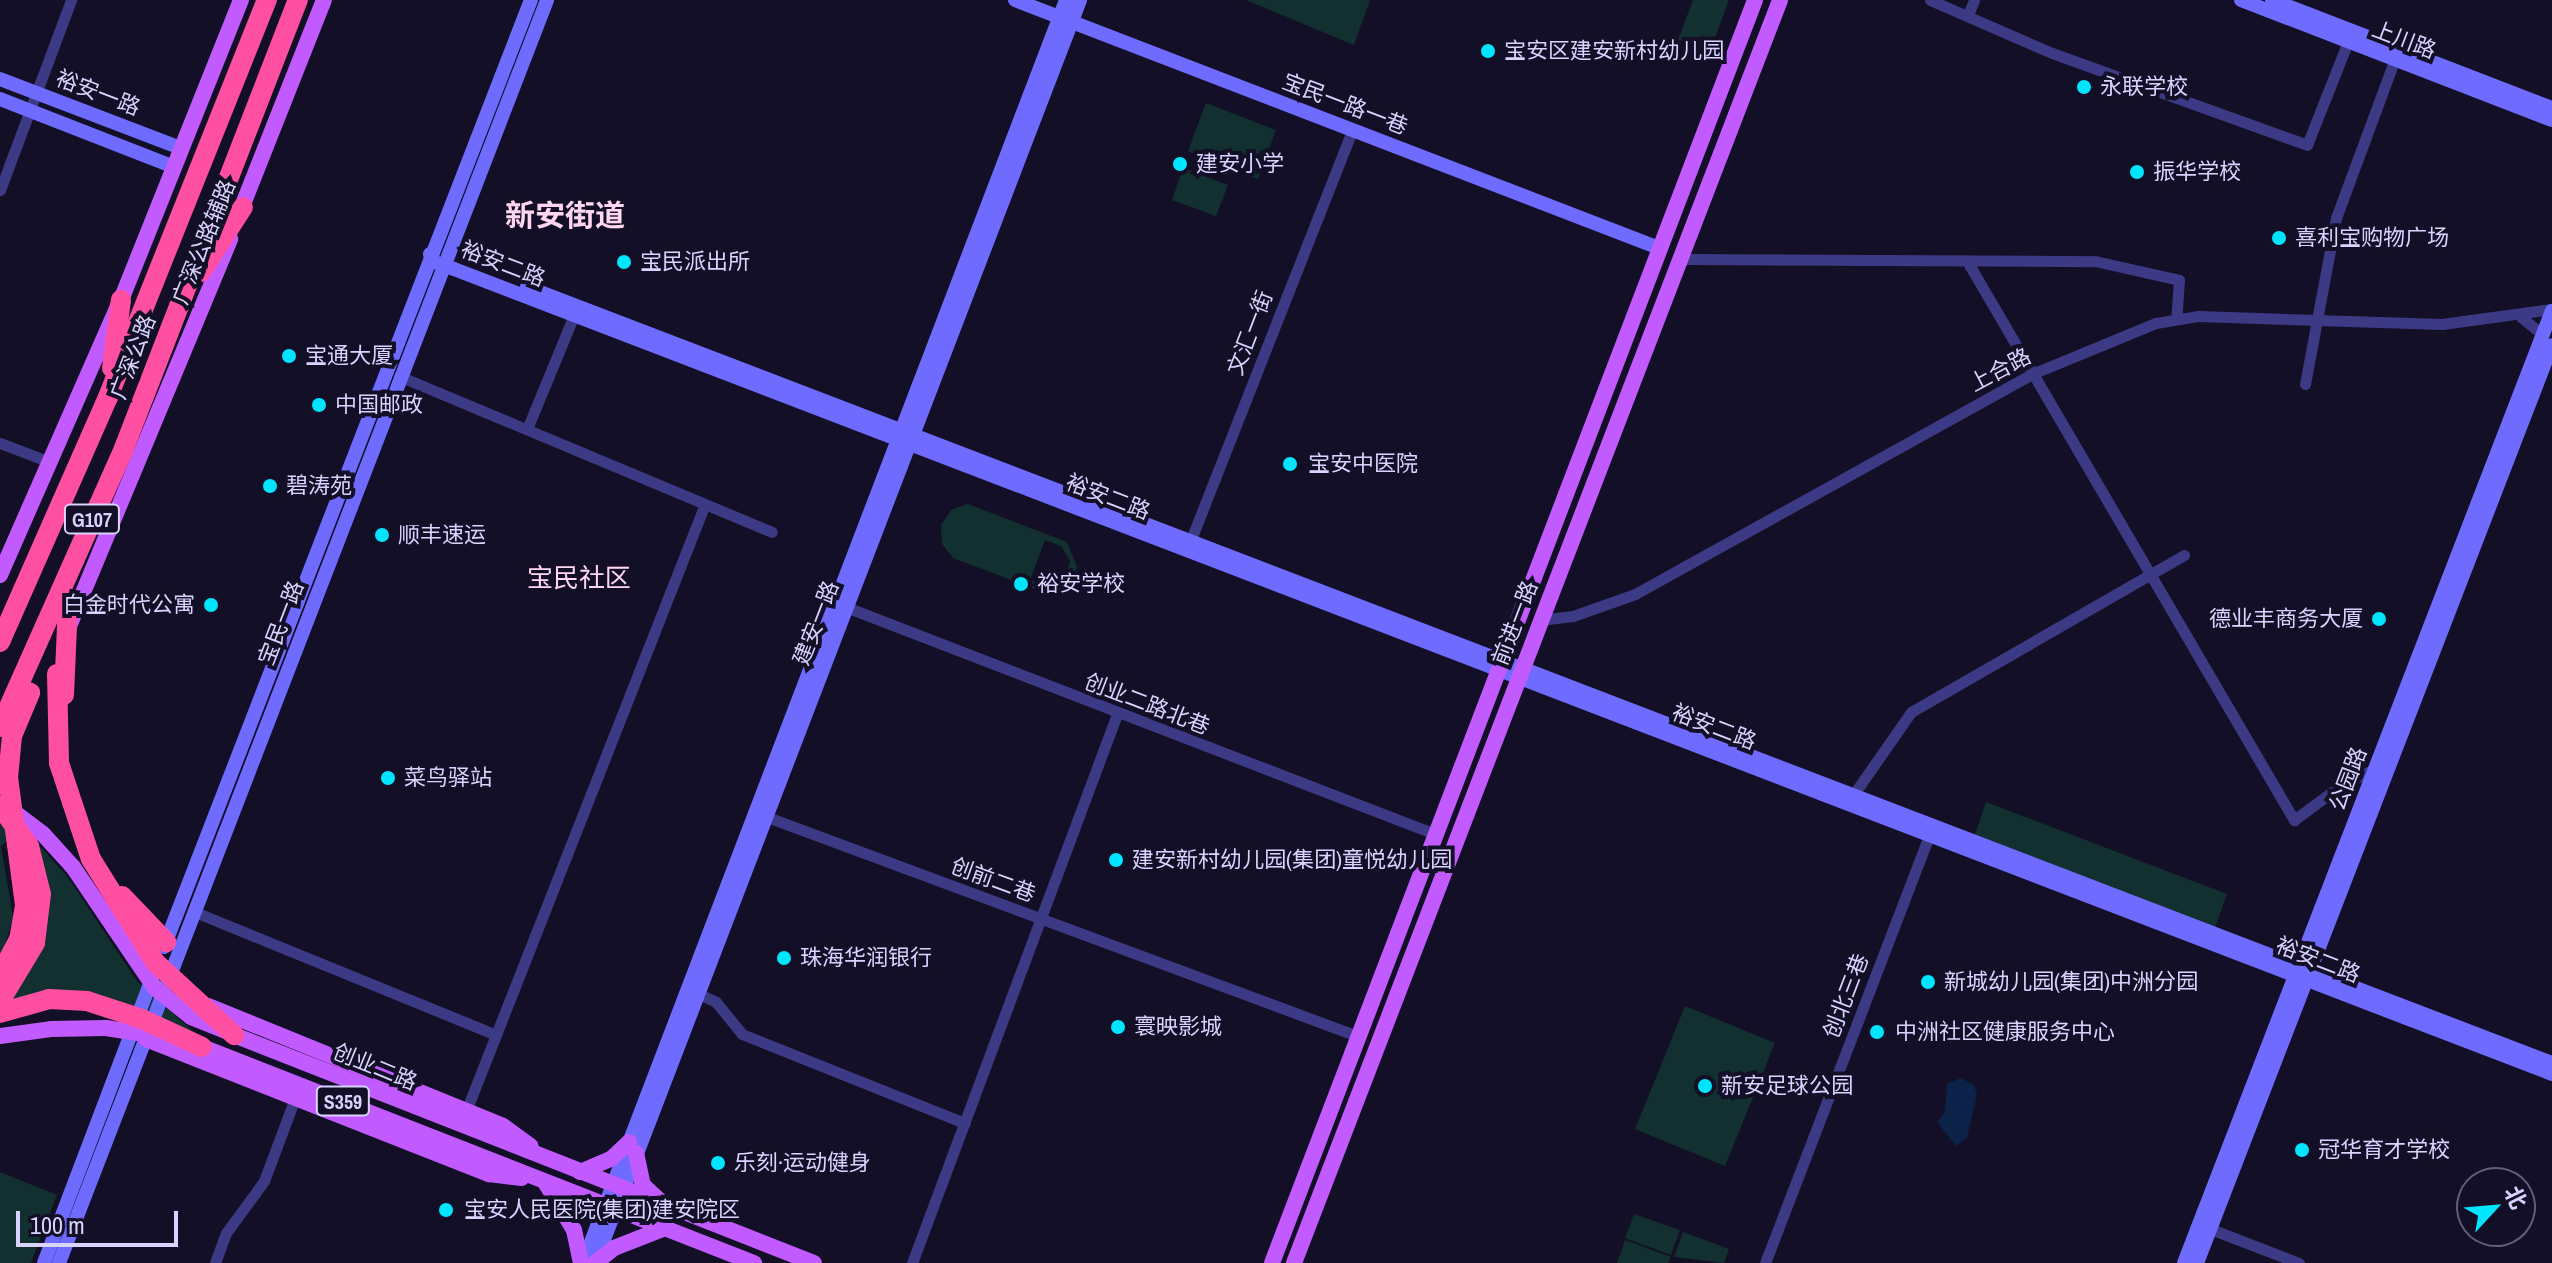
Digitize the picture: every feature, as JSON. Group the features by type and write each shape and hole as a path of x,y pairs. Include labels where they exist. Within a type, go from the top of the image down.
{"highway":[{"name":"广深公路","path":"2,635 108,397 267,0"},
{"name":"广深公路","path":"0,727 108,483 298,0"},
{"path":"178,309 243,207"},
{"path":"108,397 121,300"},
{"path":"0,975 19,940 25,905 8,778 12,736 68,603 108,483"},
{"path":"68,603 66,745 83,816 117,888 166,942"},
{"path":"66,633 57,674 59,763 91,859 155,962 234,1035"},
{"path":"0,804 29,846 41,894 35,943 0,1001"},
{"path":"0,1013 49,999 87,1001 142,1019 202,1047"}],"main road":[{"path":"0,575 121,300 241,0"},
{"name":"广深公路辅路","path":"66,633 243,207 324,0"},
{"name":"宝民一路","path":"44,1263 430,254 531,0"},
{"name":"宝民一路","path":"59,1263 399,376 547,0"},
{"name":"宝民一路一巷","path":"1015,0 1659,248"},
{"name":"建安一路","path":"1066,0 1066,19"},
{"name":"建安一路","path":"582,1263 618,1187 1066,19 1080,0"},
{"name":"前进一路","path":"1272,1263 1755,0"},
{"name":"前进一路","path":"1294,1263 1780,0"},
{"name":"上川路","path":"2272,0 2350,36"},
{"name":"上川路","path":"2250,2 2350,36 2552,120"},
{"name":"上川路","path":"2396,54 2552,108"},
{"name":"裕安一路","path":"0,79 181,148"},
{"name":"裕安一路","path":"0,99 174,167"},
{"name":"裕安二路","path":"430,254 574,315 905,437"},
{"name":"裕安二路","path":"445,261 1499,665 1521,670 2303,972 2552,1074"},
{"name":"公园路","path":"2197,1263 2205,1227 2547,340 2552,310"},
{"name":"公园路","path":"2303,972 2376,768 2547,340"},
{"name":"建安一路","path":"633,1148 699,994 760,815 846,607 905,437"},
{"name":"裕安二路","path":"1851,798 1930,834 2552,1063"},
{"name":"创业二路","path":"0,804 43,834 73,867 155,988 191,1017 814,1263"},
{"path":"1443,814 1458,809 1463,822"},
{"path":"166,990 503,1126 551,1161"},
{"name":"创业二路","path":"0,1036 106,1028 202,1047 754,1263"},
{"path":"146,1039 489,1174 543,1181 574,1230 582,1263"},
{"path":"580,1172 633,1148 643,1185 662,1204"},
{"name":"建安一路","path":"595,1263 610,1207"},
{"name":"公园路","path":"2184,1263 2205,1227"},
{"path":"595,1263 614,1248 665,1228"}],"street":[{"path":"0,190 71,0"},
{"path":"1930,0 2052,53 2307,145 2350,36"},
{"path":"1968,15 1974,0"},
{"path":"2305,384 2336,218 2396,54"},
{"name":"文汇一街","path":"1188,546 1352,130"},
{"path":"1680,259 2095,261 2179,280 2176,319"},
{"path":"1967,261 2294,820 2340,786 2376,768"},
{"name":"上合路","path":"1540,620 1573,616 1635,594 2032,374 2176,319 2442,324 2521,317 2552,310"},
{"path":"527,429 574,315"},
{"path":"2521,317 2547,340"},
{"path":"399,376 772,532"},
{"path":"0,443 50,462"},
{"path":"466,1111 705,504"},
{"path":"1851,798 1911,712 2184,555"},
{"name":"创业二路北巷","path":"846,607 1435,834"},
{"path":"912,1263 1117,714"},
{"name":"创前二巷","path":"760,815 1043,919 1216,987 1360,1037"},
{"name":"创北三巷","path":"1765,1263 1930,834"},
{"path":"195,912 496,1035"},
{"path":"699,994 716,1002 742,1034 965,1123"},
{"path":"215,1263 226,1233 264,1181 295,1098"},
{"path":"2205,1227 2299,1263"}],"green space":[{"path":"1246,0 1370,0 1354,45"},
{"path":"1693,0 1729,0 1705,65 1673,53"},
{"path":"1206,103 1276,130 1258,179 1188,151"},
{"path":"1183,168 1228,185 1216,216 1172,200"},
{"path":"968,504 1067,542 1077,567 1069,584 1043,592 953,558 942,544 941,525 951,510","holes":["1045,540 1061,546 1070,561 1065,578 1054,585 1030,580"]},
{"path":"1986,802 2227,894 2215,928 1974,837"},
{"path":"0,824 11,838 1,846 13,917 0,963"},
{"path":"35,841 67,876 137,981 196,1034 127,1009 0,1005"},
{"name":"新安足球公园","path":"1685,1006 1775,1043 1725,1166 1635,1129"},
{"path":"0,1172 57,1195 31,1263 0,1263"},
{"path":"1634,1214 1680,1230 1671,1255 1625,1238"},
{"path":"1683,1232 1729,1249 1724,1263 1674,1257"},
{"path":"1625,1240 1671,1257 1668,1263 1617,1263"}],"water":[{"path":"1961,1078 1974,1085 1977,1095 1967,1138 1956,1146 1937,1122 1945,1112 1947,1084"}],"place":[{"name":"宝安区建安新村幼儿园","path":"1488,51"},
{"name":"永联学校","path":"2084,87"},
{"name":"建安小学","path":"1180,164"},
{"name":"振华学校","path":"2137,172"},
{"name":"喜利宝购物广场","path":"2279,238"},
{"name":"宝民派出所","path":"624,262"},
{"name":"宝通大厦","path":"289,356"},
{"name":"中国邮政","path":"319,405"},
{"name":"宝安中医院","path":"1290,464"},
{"name":"碧涛苑","path":"270,486"},
{"name":"顺丰速运","path":"382,535"},
{"name":"裕安学校","path":"1021,584"},
{"name":"白金时代公寓","path":"211,605"},
{"name":"德业丰商务大厦","path":"2379,619"},
{"name":"菜鸟驿站","path":"388,778"},
{"name":"建安新村幼儿园(集团)童悦幼儿园","path":"1116,860"},
{"name":"珠海华润银行","path":"784,958"},
{"name":"新城幼儿园(集团)中洲分园","path":"1928,982"},
{"name":"寰映影城","path":"1118,1027"},
{"name":"中洲社区健康服务中心","path":"1877,1032"},
{"name":"新安足球公园","path":"1705,1086"},
{"name":"冠华育才学校","path":"2302,1150"},
{"name":"乐刻·运动健身","path":"718,1163"},
{"name":"宝安人民医院(集团)建安院区","path":"446,1210"}],"district":[{"name":"新安街道","path":"565,215"},
{"name":"宝民社区","path":"579,578"}]}
